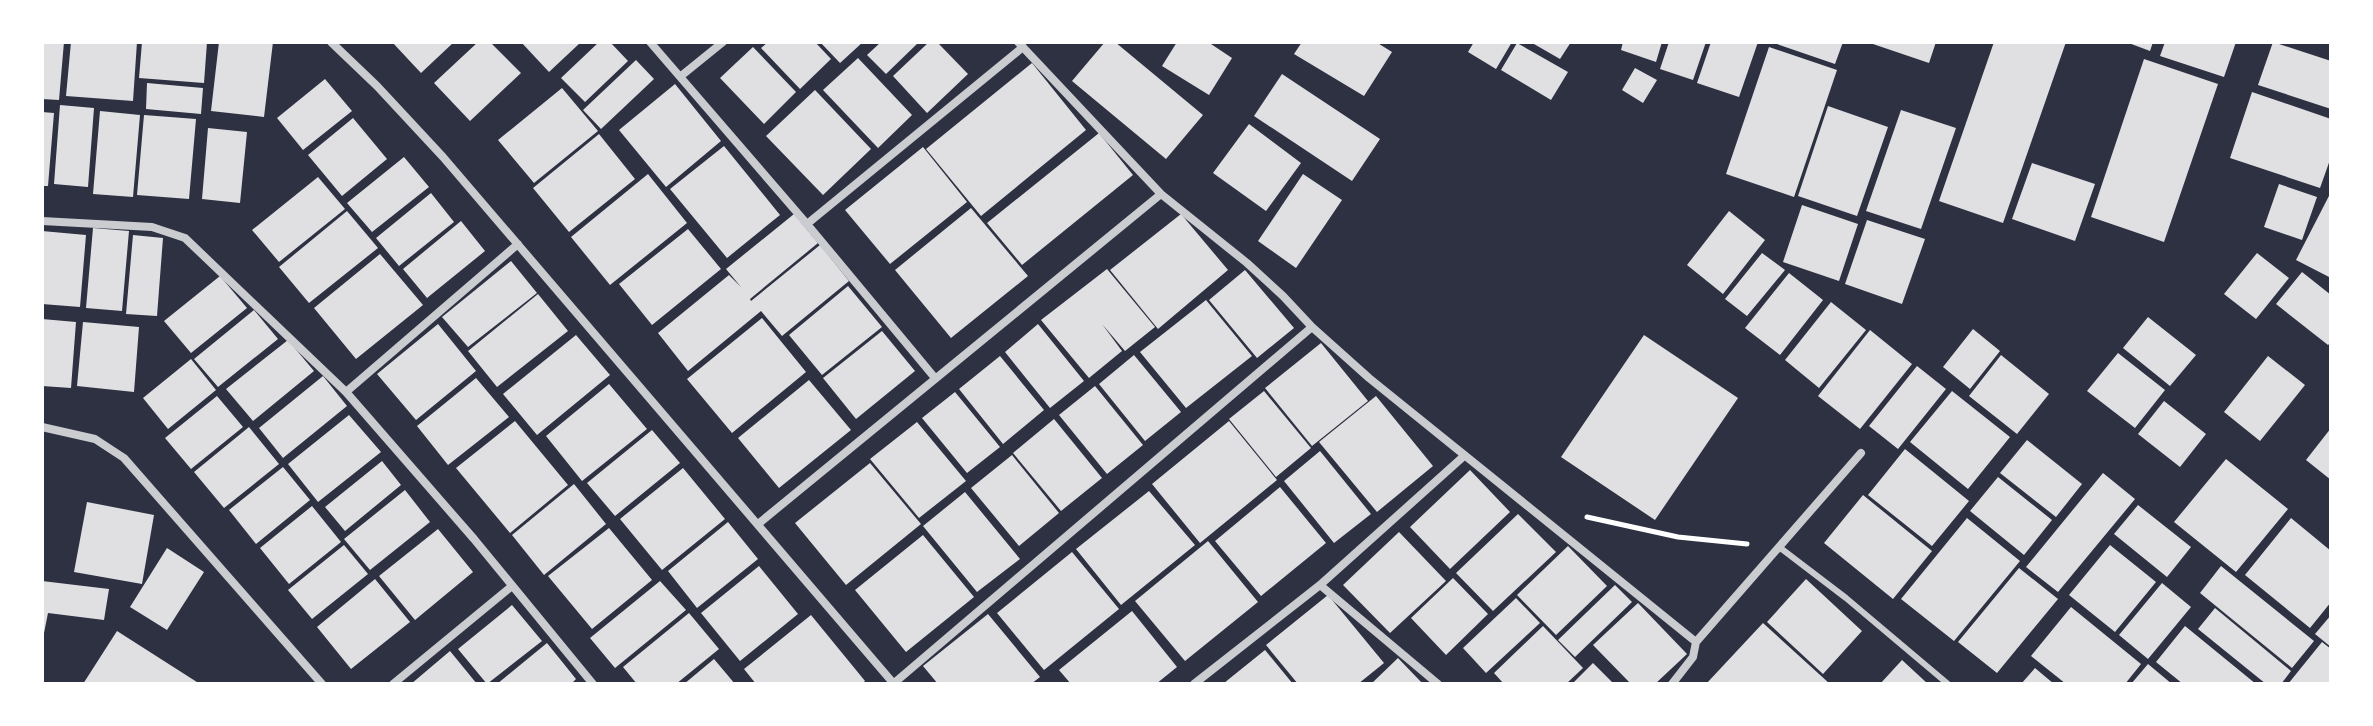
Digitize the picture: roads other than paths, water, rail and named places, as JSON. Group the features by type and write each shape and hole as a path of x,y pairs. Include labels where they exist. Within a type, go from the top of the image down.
{"street":[{"path":"331,42 424,136 894,684 1312,327"},
{"path":"650,42 935,378"},
{"path":"681,76 723,42"},
{"path":"807,224 1020,44 1161,194 1247,263 1312,327 1464,456 1696,642"},
{"path":"758,524 1161,194"},
{"path":"42,221 152,227 185,238 346,392 593,684"},
{"path":"346,392 518,244"},
{"path":"42,427 95,439 124,458 322,684"},
{"path":"1672,684 1693,657 1696,642 1861,453"},
{"path":"1194,684 1320,585 1464,456"},
{"path":"1320,585 1438,684"},
{"path":"393,684 512,586"}],"lane":[{"path":"1779,547 1846,598 1948,684"}]}
